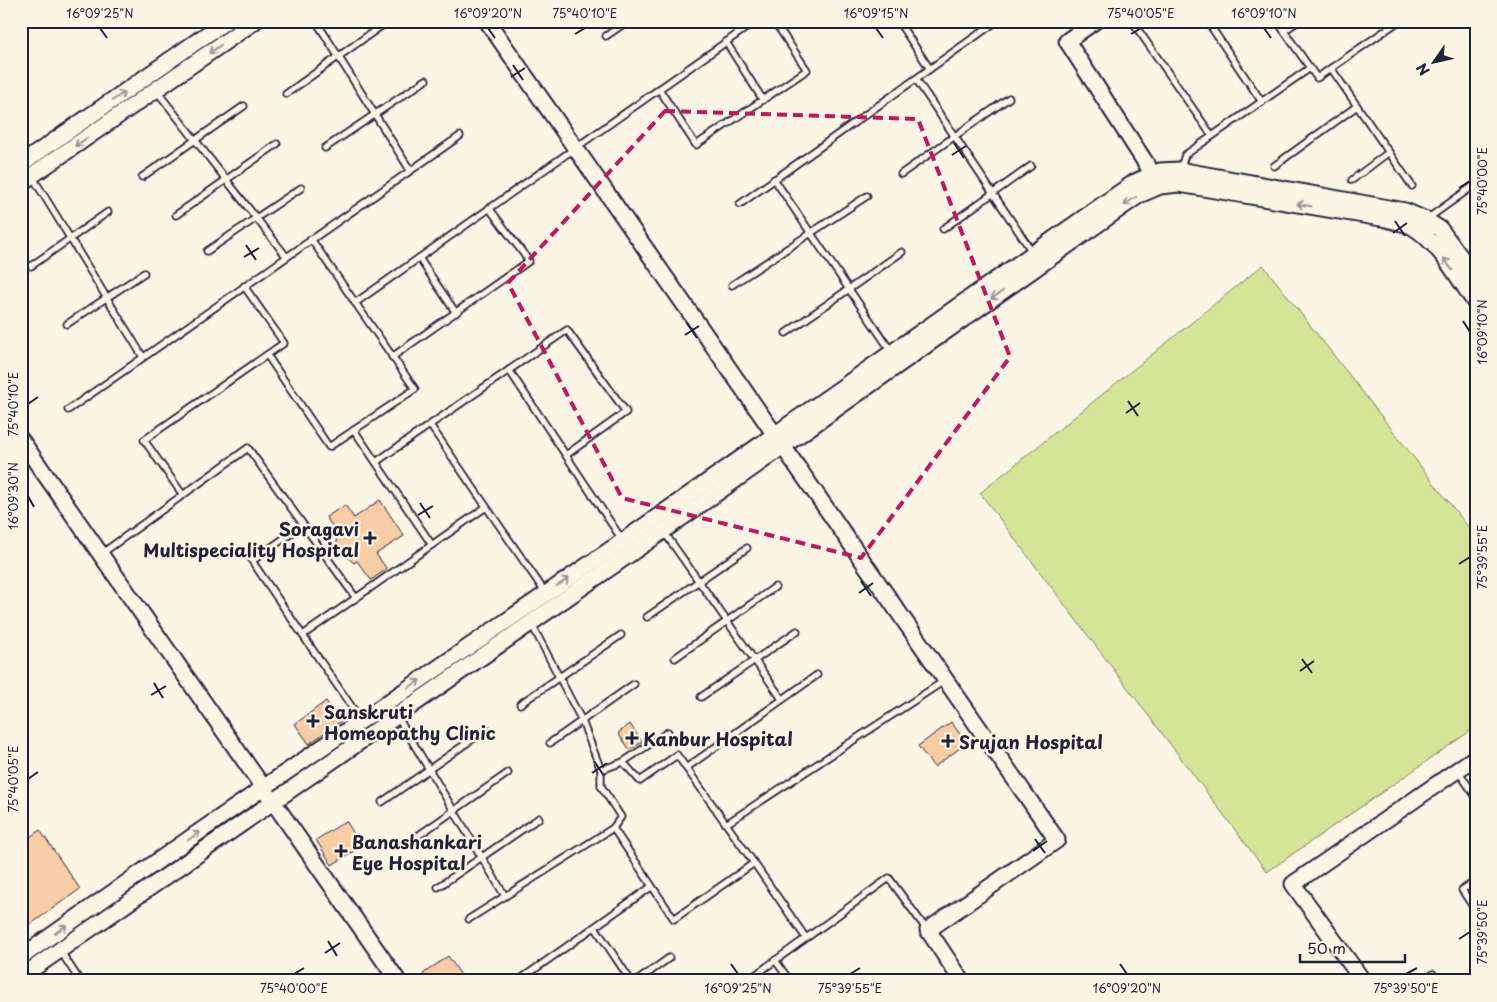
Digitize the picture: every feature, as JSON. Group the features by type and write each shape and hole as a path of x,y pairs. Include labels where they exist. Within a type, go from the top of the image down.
{"street":[{"path":"21,164 226,21"},
{"path":"27,180 255,21"},
{"path":"488,21 1057,840 928,930 962,981"},
{"path":"1095,21 1067,41 1157,180"},
{"path":"21,957 623,541 779,440 1139,195 1157,180 1160,171 1180,170 1405,211 1422,225 1426,236 1476,304"},
{"path":"23,977 663,531 892,352 1135,182 1157,180 1412,226 1422,225 1440,229 1476,278"},
{"path":"21,440 398,981"},
{"path":"1363,981 1293,884 1476,757"}],"lane":[{"path":"316,21 410,170"},
{"path":"606,36 628,21"},
{"path":"355,303 756,21"},
{"path":"659,89 696,145 807,70 774,21"},
{"path":"898,21 930,69"},
{"path":"740,204 997,21"},
{"path":"1132,21 1212,136"},
{"path":"1207,21 1262,102"},
{"path":"1278,21 1317,78 1399,21"},
{"path":"1284,31 1298,21"},
{"path":"286,94 384,24"},
{"path":"726,42 763,100"},
{"path":"1180,170 1185,155 1310,68"},
{"path":"1331,68 1412,186"},
{"path":"916,79 1033,254"},
{"path":"326,148 426,80"},
{"path":"156,90 286,256"},
{"path":"902,174 1009,98"},
{"path":"142,177 244,106"},
{"path":"1274,166 1357,106"},
{"path":"68,410 460,136"},
{"path":"176,215 277,144"},
{"path":"1352,180 1389,152"},
{"path":"943,229 1031,166"},
{"path":"774,179 892,352"},
{"path":"27,180 70,239 143,357"},
{"path":"1422,225 1476,184"},
{"path":"207,251 301,188"},
{"path":"732,286 867,196"},
{"path":"392,357 529,261 489,208"},
{"path":"31,266 108,212"},
{"path":"267,355 330,447 415,389 311,239"},
{"path":"786,333 902,252"},
{"path":"419,258 456,312"},
{"path":"67,324 144,274"},
{"path":"182,496 144,440 284,343 244,286"},
{"path":"376,462 567,330 626,412 566,455"},
{"path":"509,370 623,541"},
{"path":"430,425 546,594"},
{"path":"354,430 432,545"},
{"path":"101,554 248,448 356,598"},
{"path":"303,635 486,507"},
{"path":"303,526 252,561 362,720"},
{"path":"663,531 782,699"},
{"path":"647,617 747,548"},
{"path":"675,658 775,587"},
{"path":"469,919 613,828 621,817 601,786 601,770 582,721 531,623 522,610"},
{"path":"701,697 797,631"},
{"path":"520,704 621,635"},
{"path":"686,768 817,675"},
{"path":"726,824 946,680"},
{"path":"550,743 634,684"},
{"path":"397,716 505,896"},
{"path":"382,802 487,729"},
{"path":"601,770 623,762 668,732"},
{"path":"623,762 640,781 677,755 806,938"},
{"path":"1457,770 1476,796"},
{"path":"409,842 508,773"},
{"path":"438,887 539,818"},
{"path":"613,828 674,919 754,863"},
{"path":"747,981 889,878 928,930"},
{"path":"1476,881 1462,890 1476,911"},
{"path":"521,980 651,887"},
{"path":"595,927 631,981"},
{"path":"60,950 80,981"},
{"path":"637,981 669,958"},
{"path":"775,960 790,981"},
{"path":"1424,981 1433,974 1437,981"}],"highlighted area":[{"path":"665,111 918,119 1010,357 861,558 622,498 508,283"}],"green space":[{"path":"1263,265 1476,537 1476,727 1267,872 980,493"}],"building":[{"path":"380,500 404,536 376,554 387,569 371,580 357,561 354,563 345,555 337,543 336,537 338,535 326,517 345,505 354,518"},
{"path":"326,701 341,721 309,744 295,724"},
{"path":"951,722 967,743 934,767 918,746"},
{"path":"630,724 642,742 630,750 618,733"},
{"path":"346,821 362,846 332,865 316,840"},
{"path":"40,830 80,889 21,931 21,843"},
{"path":"448,956 465,981 428,981 423,974"}],"place":[{"name":"Soragavi Multispeciality Hospital","path":"370,538"},
{"name":"Sanskruti Homeopathy Clinic","path":"313,721"},
{"name":"Kanbur Hospital","path":"632,738"},
{"name":"Srujan Hospital","path":"948,741"},
{"name":"Banashankari Eye Hospital","path":"341,851"}]}
